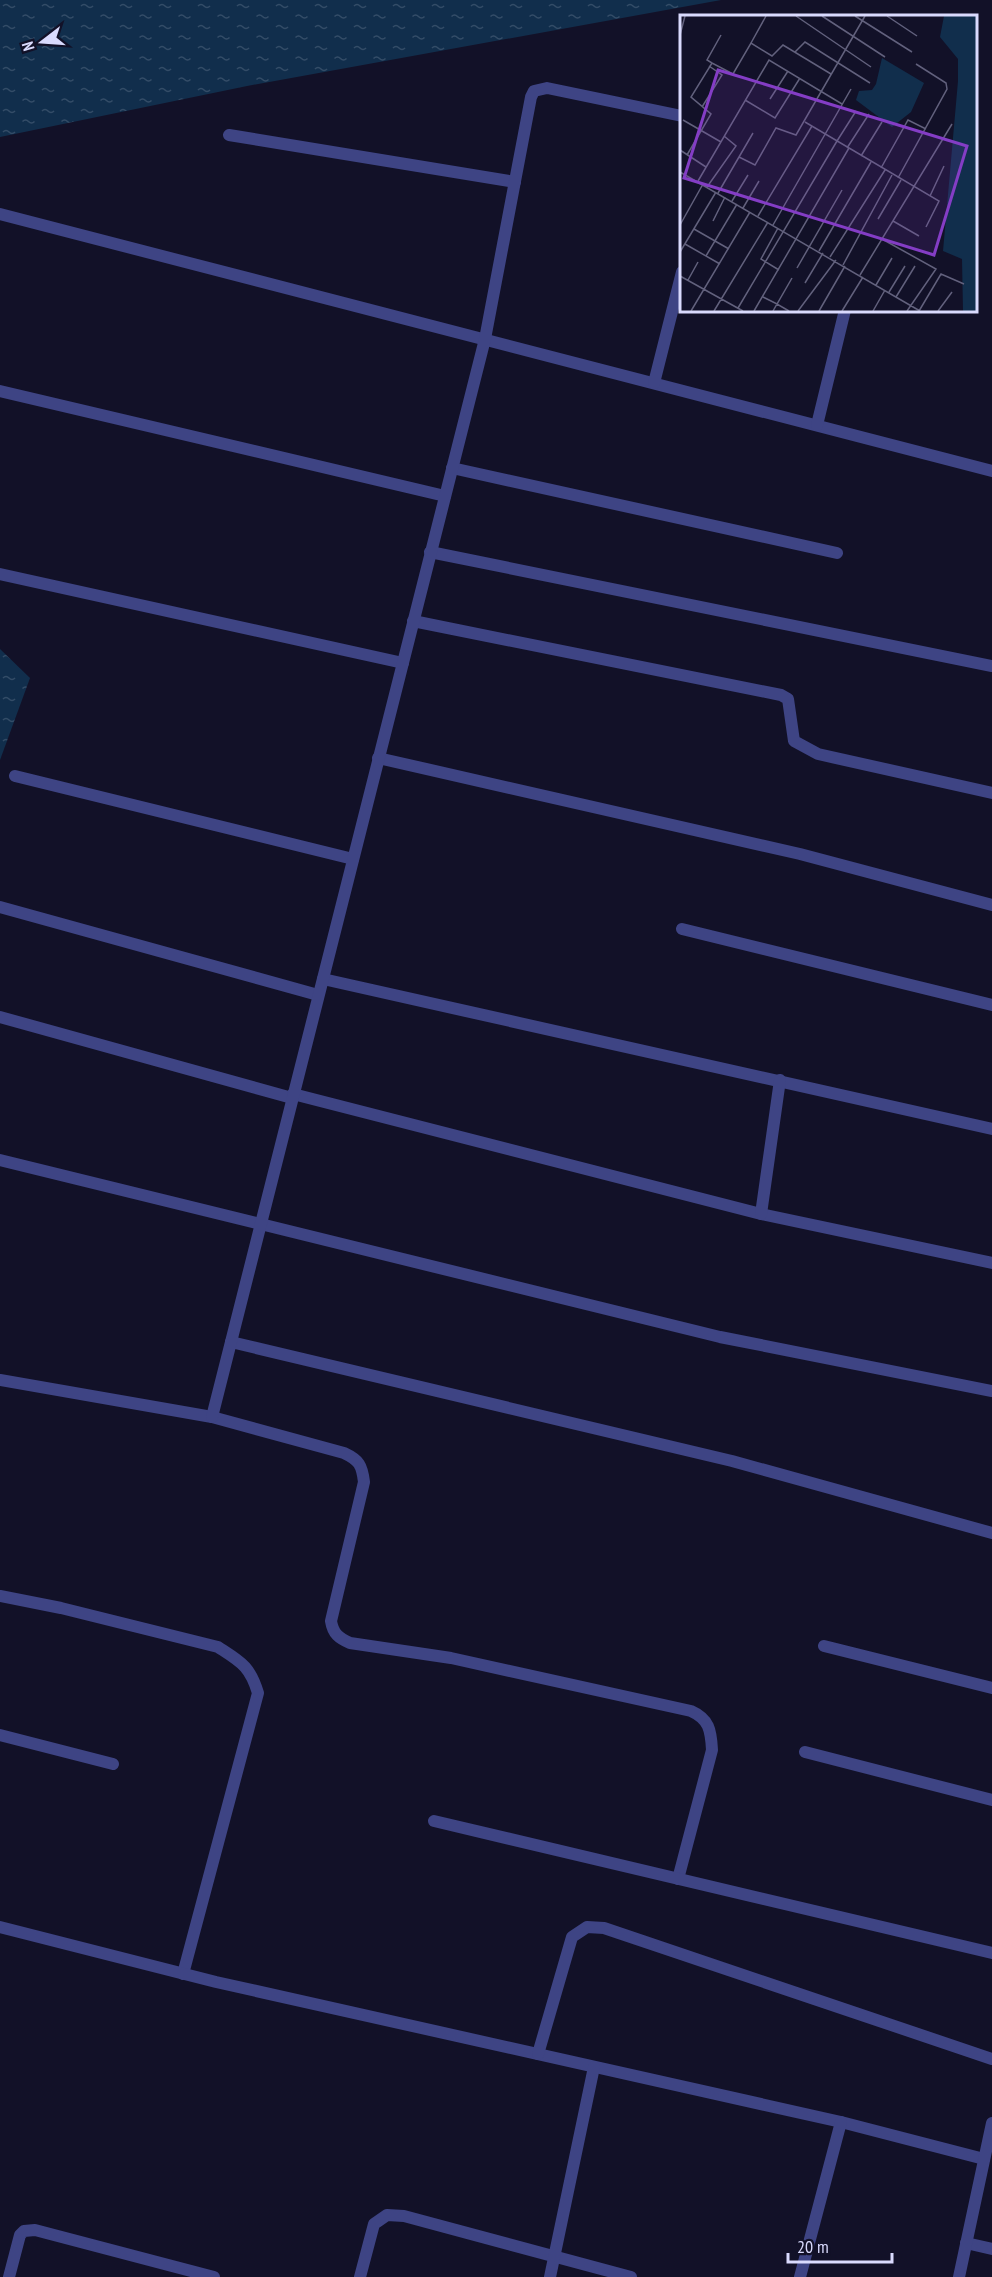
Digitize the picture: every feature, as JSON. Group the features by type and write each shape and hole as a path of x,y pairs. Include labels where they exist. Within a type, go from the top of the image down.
{"street":[{"path":"212,1417 484,339 531,97 540,88 547,87 680,116"},
{"path":"229,135 515,182"},
{"path":"0,214 992,470"},
{"path":"654,383 680,276"},
{"path":"817,425 845,312"},
{"path":"0,391 445,496"},
{"path":"452,468 837,553"},
{"path":"430,552 992,666"},
{"path":"0,573 403,663"},
{"path":"413,621 781,695 788,699 791,706 794,741 800,746 818,754 992,793"},
{"path":"378,758 800,854 992,905"},
{"path":"15,776 353,859"},
{"path":"0,907 318,995"},
{"path":"682,929 992,1005"},
{"path":"322,979 992,1129"},
{"path":"0,1017 293,1096 761,1214 992,1263"},
{"path":"761,1214 780,1080"},
{"path":"0,1160 720,1337 992,1391"},
{"path":"231,1342 732,1461 992,1533"},
{"path":"0,1380 212,1417 344,1453 357,1460 363,1468 364,1482 331,1621 332,1631 339,1638 350,1643 463,1660 690,1711 703,1717 711,1730 712,1750 678,1879"},
{"path":"0,1596 62,1608 218,1647 239,1661 252,1674 258,1693 183,1974"},
{"path":"824,1646 992,1688"},
{"path":"0,1735 113,1764"},
{"path":"805,1752 992,1800"},
{"path":"434,1821 992,1953"},
{"path":"537,2054 572,1937 587,1927 604,1928 992,2059"},
{"path":"0,1928 183,1974 841,2122 984,2159"},
{"path":"550,2277 594,2067"},
{"path":"800,2277 841,2122"},
{"path":"959,2277 992,2123"},
{"path":"360,2277 374,2224 387,2215 404,2216 631,2277"},
{"path":"9,2277 20,2235 24,2231 35,2229 214,2277"},
{"path":"966,2243 992,2249"}],"water":[{"path":"0,0 721,0 247,86 0,137"},
{"path":"0,649 30,678 0,760"}]}
